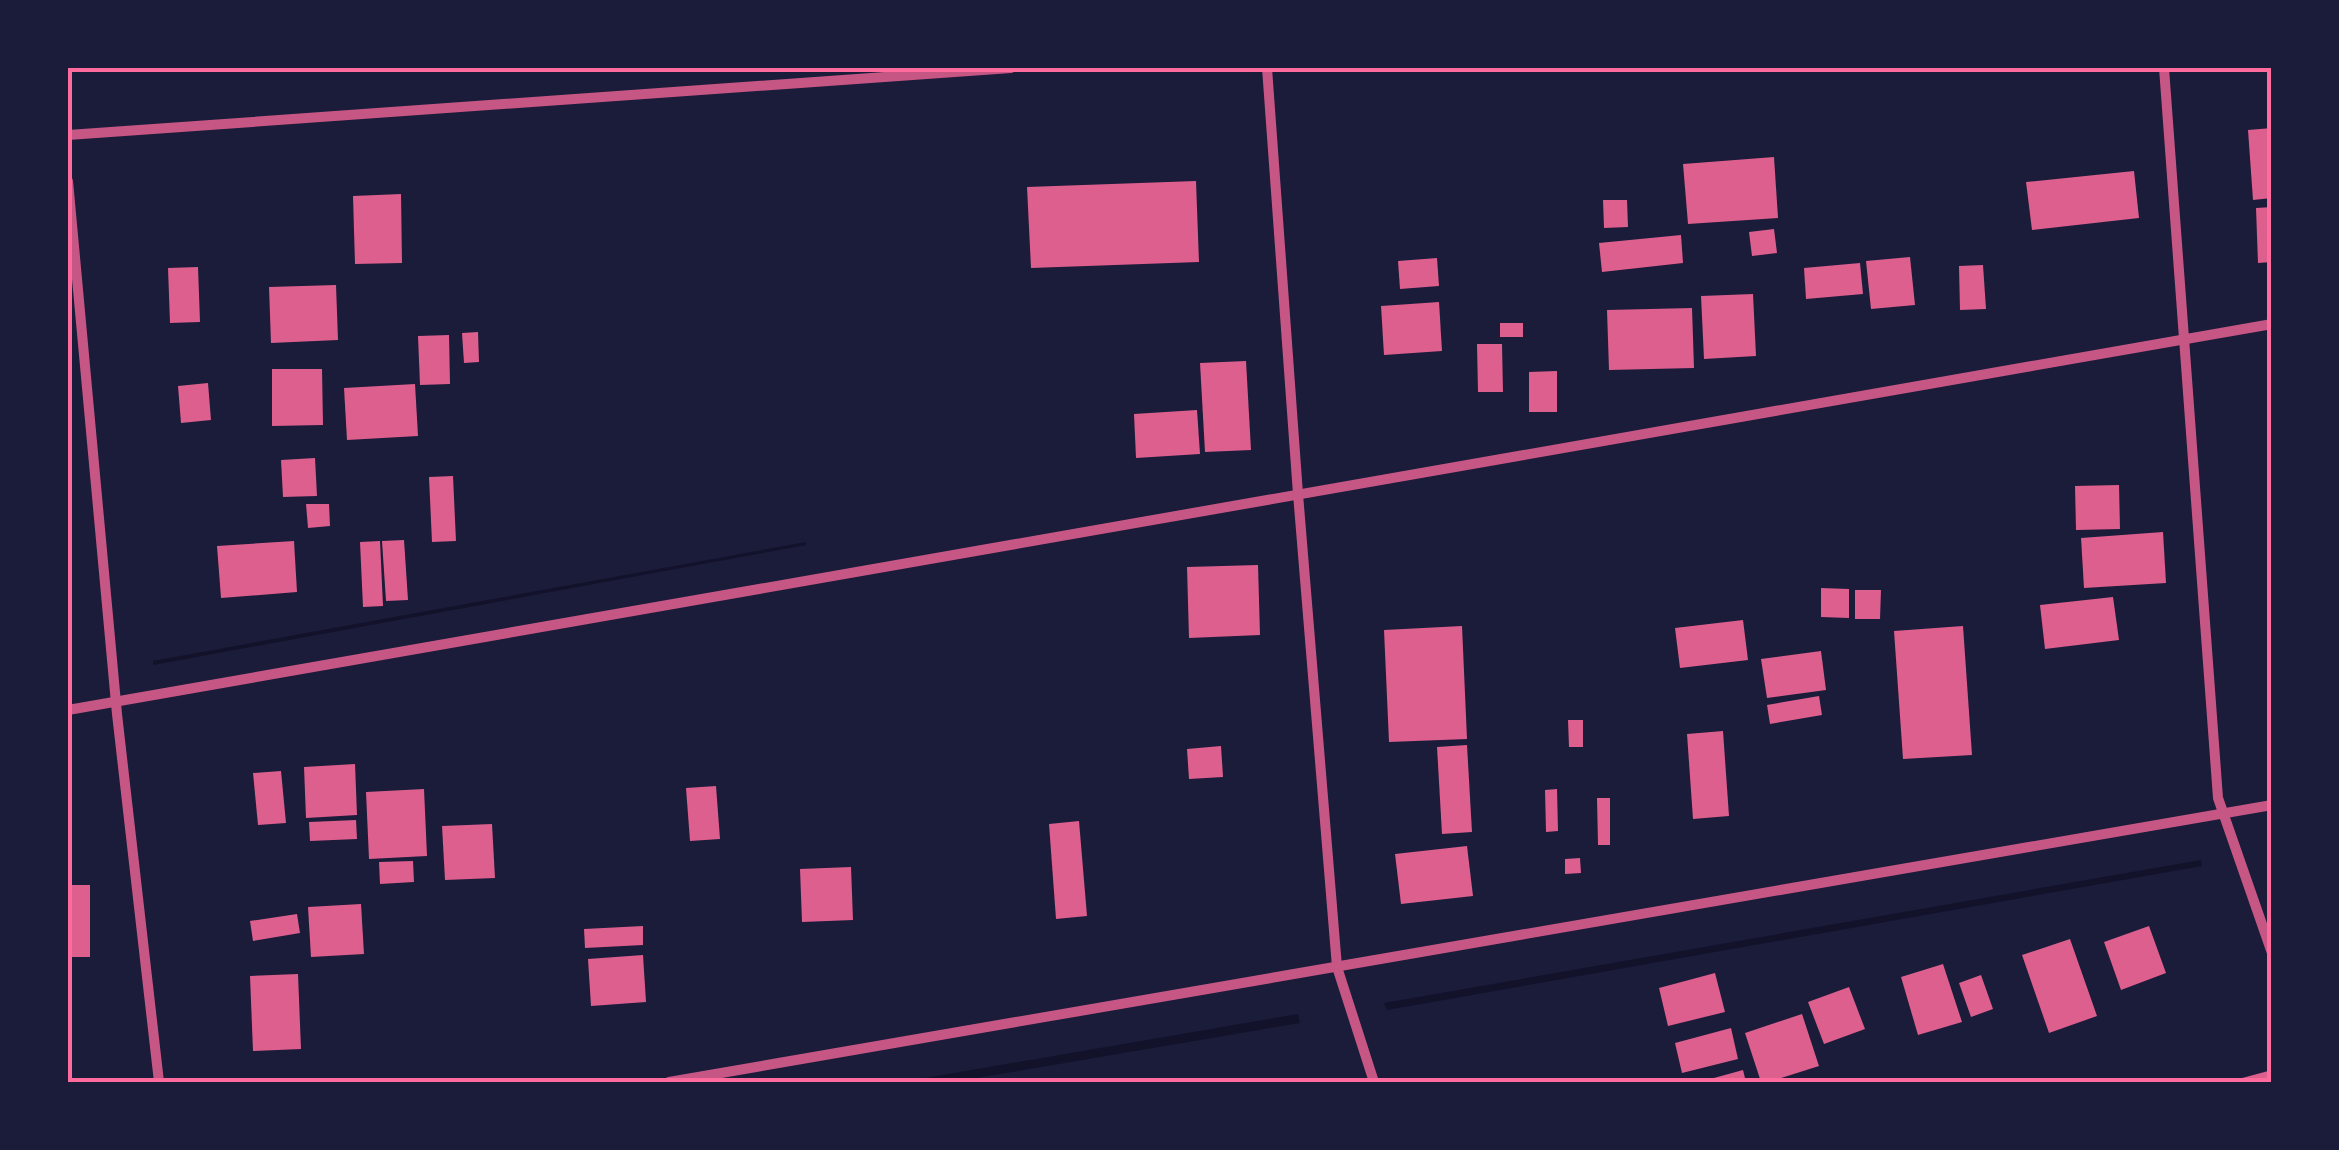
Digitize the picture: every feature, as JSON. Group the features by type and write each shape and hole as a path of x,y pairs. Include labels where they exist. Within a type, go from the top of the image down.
{"street":[{"path":"68,136 1011,68"},
{"path":"1267,68 1337,968 1374,1082"},
{"path":"2164,68 2218,798 2272,952"},
{"path":"68,181 116,700 159,1082"},
{"path":"68,710 2272,324"},
{"path":"669,1082 2272,805"}],"shaded area":[{"path":"806,545 153,665 153,661"},
{"path":"2201,860 2202,866 1387,1010 1384,1003"},
{"path":"1298,1014 1300,1023 953,1082 902,1082"}],"building":[{"path":"2272,128 2272,198 2253,200 2248,130"},
{"path":"1774,157 1778,218 1688,224 1683,164"},
{"path":"2134,171 2139,218 2032,230 2026,182"},
{"path":"1196,181 1199,262 1031,268 1027,187"},
{"path":"401,194 402,263 355,264 353,196"},
{"path":"1603,200 1627,200 1628,227 1604,228"},
{"path":"2272,207 2272,262 2258,263 2256,208"},
{"path":"1774,229 1777,253 1752,256 1749,232"},
{"path":"1681,235 1683,263 1602,272 1599,243"},
{"path":"1910,257 1915,305 1871,309 1866,261"},
{"path":"1437,258 1439,286 1400,289 1398,261"},
{"path":"1860,263 1863,294 1806,299 1804,268"},
{"path":"1983,265 1986,309 1960,310 1959,266"},
{"path":"198,267 200,322 170,323 168,268"},
{"path":"336,285 338,340 271,343 269,287"},
{"path":"1753,294 1756,356 1704,359 1701,296"},
{"path":"1439,302 1442,351 1384,355 1381,306"},
{"path":"1692,308 1694,368 1609,370 1607,310"},
{"path":"1500,323 1523,323 1523,337 1500,337"},
{"path":"478,332 479,362 464,363 462,333"},
{"path":"449,335 450,384 420,385 418,336"},
{"path":"1477,344 1502,344 1503,392 1478,392"},
{"path":"1246,361 1251,450 1205,452 1200,363"},
{"path":"272,369 322,369 323,425 272,426"},
{"path":"1557,371 1557,412 1529,412 1529,372"},
{"path":"208,383 211,420 181,423 178,386"},
{"path":"415,384 418,436 347,440 344,388"},
{"path":"1197,410 1200,454 1136,458 1134,414"},
{"path":"315,458 317,496 283,497 281,460"},
{"path":"453,476 456,541 432,542 429,477"},
{"path":"2119,485 2120,529 2076,530 2075,486"},
{"path":"306,504 329,504 330,526 308,528"},
{"path":"2163,532 2166,583 2084,588 2081,538"},
{"path":"404,540 408,600 386,601 382,541"},
{"path":"294,541 297,592 221,598 217,546"},
{"path":"380,541 383,606 363,607 360,542"},
{"path":"1258,565 1260,635 1189,638 1187,567"},
{"path":"1821,588 1849,589 1849,618 1821,617"},
{"path":"1855,590 1881,590 1880,619 1855,619"},
{"path":"2113,597 2119,640 2045,649 2040,605"},
{"path":"1743,620 1748,660 1680,668 1675,628"},
{"path":"1462,626 1467,739 1389,742 1384,630"},
{"path":"1963,626 1972,755 1903,759 1894,631"},
{"path":"1821,651 1826,690 1767,698 1761,659"},
{"path":"1819,696 1822,715 1770,724 1767,705"},
{"path":"1568,720 1583,720 1583,747 1569,747"},
{"path":"1723,731 1729,816 1693,819 1687,734"},
{"path":"1467,745 1472,832 1442,834 1437,747"},
{"path":"1221,746 1223,777 1189,779 1187,749"},
{"path":"355,764 357,815 306,818 304,767"},
{"path":"281,771 286,823 258,825 253,773"},
{"path":"716,786 720,839 690,841 686,788"},
{"path":"424,789 427,856 369,859 366,792"},
{"path":"1557,789 1558,831 1546,832 1545,790"},
{"path":"1597,798 1610,798 1610,845 1598,845"},
{"path":"356,820 357,839 310,841 309,822"},
{"path":"1079,821 1087,916 1056,919 1049,824"},
{"path":"492,824 495,878 445,880 442,826"},
{"path":"1467,846 1473,896 1401,904 1395,854"},
{"path":"1580,858 1581,873 1565,874 1565,859"},
{"path":"413,861 414,882 380,884 379,862"},
{"path":"851,867 853,920 802,922 800,869"},
{"path":"68,885 90,885 90,957 68,957"},
{"path":"361,904 364,954 311,957 308,907"},
{"path":"297,914 300,933 253,941 250,921"},
{"path":"643,926 643,945 585,948 584,929"},
{"path":"2149,926 2166,973 2121,990 2104,942"},
{"path":"2070,939 2097,1016 2049,1033 2022,955"},
{"path":"643,955 646,1002 591,1006 588,959"},
{"path":"1943,964 1962,1022 1918,1035 1901,977"},
{"path":"1715,973 1725,1012 1668,1026 1659,988"},
{"path":"298,974 301,1049 253,1051 250,976"},
{"path":"1981,975 1993,1009 1971,1017 1959,983"},
{"path":"1849,987 1865,1029 1824,1044 1808,1002"},
{"path":"1802,1014 1819,1066 1761,1082 1745,1033"},
{"path":"1731,1028 1738,1059 1682,1073 1675,1043"},
{"path":"1743,1070 1746,1082 1703,1082 1703,1081"},
{"path":"2272,1070 2272,1082 2231,1082 2231,1081"}]}
